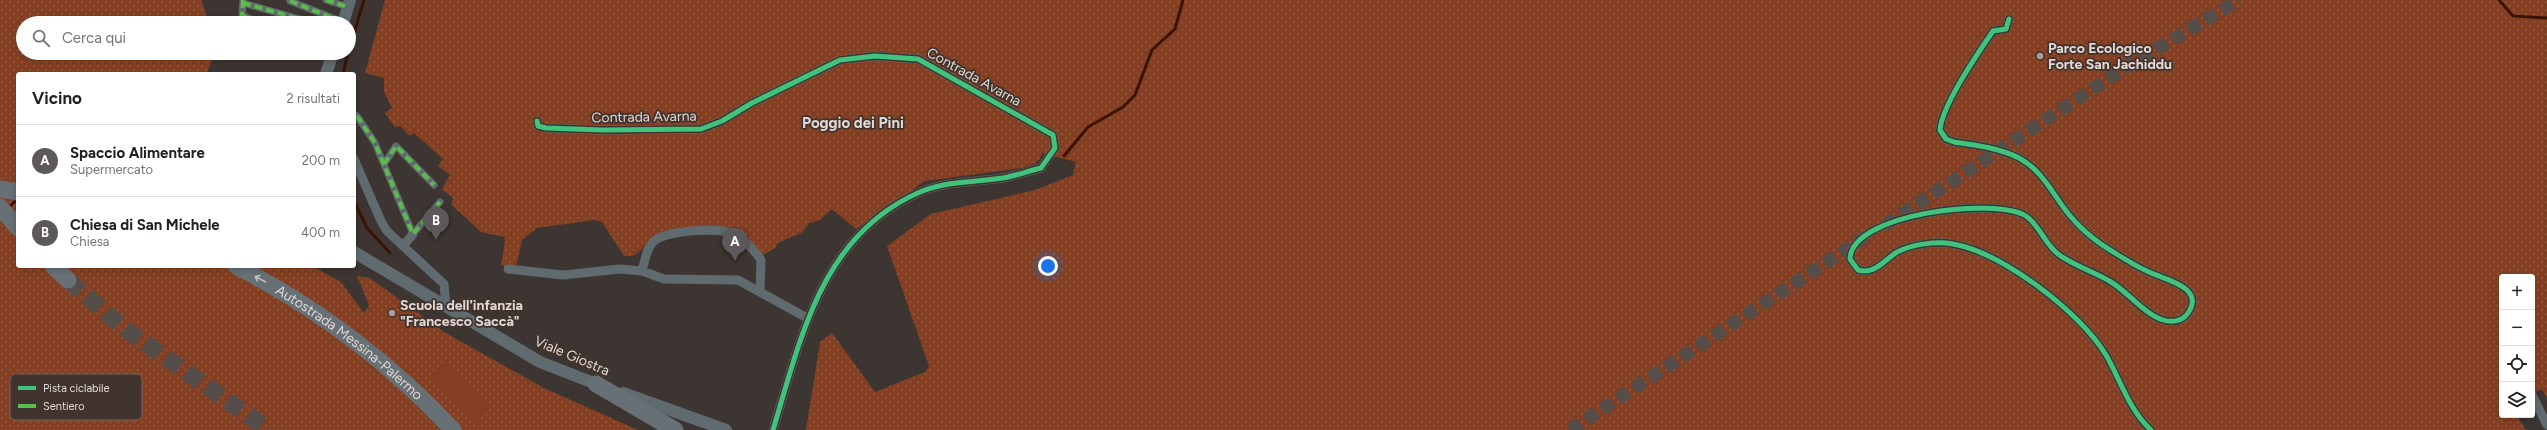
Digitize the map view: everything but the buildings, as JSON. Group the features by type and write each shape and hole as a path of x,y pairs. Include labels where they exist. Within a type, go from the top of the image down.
{"highway":[{"path":"0,207 16,226"},
{"path":"55,268 68,280"},
{"name":"Autostrada Messina-Palermo","path":"240,268 306,306 388,367 453,430"},
{"path":"596,384 675,430"}],"street":[{"path":"326,0 349,3 345,16"},
{"path":"290,1 327,16"},
{"path":"244,16 242,15 243,2 290,16"},
{"path":"2009,19 2006,29 1993,31 1985,43 1943,114 1940,130 1946,139 1954,142 2003,151 2034,167 2064,209 2089,234 2142,269 2168,278 2186,289 2192,301 2189,312 2185,318 2172,322 2152,315 2114,284 2058,254 2026,216 2008,210 1952,210 1915,214 1894,220 1855,243 1850,259 1858,270 1870,271 1897,252 1911,246 1952,244 1968,248 2028,278 2075,317 2088,331 2105,353 2137,414 2151,430"},
{"name":"Contrada Avarna","path":"537,120 538,126 546,128 603,130 701,129 722,121 766,96 840,60 875,56 918,59 1053,135 1055,148 1041,168 1004,178 957,182 920,192 877,219 853,240 807,318"},
{"path":"327,72 331,60"},
{"path":"357,116 375,143 413,234"},
{"path":"384,164 396,146 434,185"},
{"path":"356,164 381,221 387,231 444,284 446,307"},
{"path":"403,246 440,202"},
{"path":"642,271 649,247 659,238 683,232 729,232 744,241 761,260 760,292"},
{"name":"Viale Giostra","path":"356,253 540,362 596,384 726,430"},
{"path":"508,269 563,275 606,268 642,271 664,279 738,280 807,318 773,430"},
{"path":"2535,401 2547,425"}],"shaded area":[{"path":"0,0 201,0 207,16 16,16 16,60 212,60 207,72 16,72 16,268 316,268 341,282 364,313 369,305 357,276 370,278 444,332 544,388 638,430 0,430"},
{"path":"385,0 2547,0 2547,398 2542,389 2535,392 2535,274 2499,274 2499,418 2518,418 2526,430 806,430 820,342 832,333 875,392 925,372 929,366 887,246 931,214 1035,190 1073,175 1076,162 1042,153 1037,162 1021,168 925,181 856,229 832,209 820,220 809,223 803,232 778,243 775,248 763,255 743,236 671,230 653,237 636,254 624,256 602,222 594,220 537,228 522,240 516,266 501,266 505,240 504,237 481,232 451,204 453,198 442,189 450,175 438,166 443,159 414,133 410,136 400,126 395,127 385,113 392,108 384,92 384,78 365,73"},
{"path":"448,361 492,405 475,425 427,377"}],"waterway":[{"path":"356,27 364,0"},
{"path":"1064,156 1088,127 1123,107 1135,95 1152,50 1175,29 1183,0"},
{"path":"2499,0 2513,16 2547,18"},
{"path":"343,72 346,60"},
{"path":"9,207 16,201"},
{"path":"356,205 367,228 390,253"}],"tunnel":[{"path":"1885,225 2129,65 2239,0"},
{"path":"1570,430 1865,237"},
{"path":"68,280 125,329 269,430"}],"marked path":[{"path":"243,0 242,15 244,16"},
{"path":"326,0 348,7"},
{"path":"290,1 328,16"},
{"path":"243,3 289,16"},
{"path":"357,116 375,143 413,234 440,202"},
{"path":"384,164 396,146 434,185"}],"cycle path":[{"path":"2009,19 2006,29 1993,31 1970,65 1947,107 1942,119 1940,130 1946,139 1954,142 1995,149 2019,158 2027,163 2044,180 2075,221 2094,239 2136,266 2172,281 2187,290 2191,297 2192,304 2188,313 2180,320 2174,321 2166,321 2149,313 2111,282 2058,254 2049,245 2031,220 2026,216 2010,211 1986,208 1957,209 1927,213 1898,220 1874,230 1857,243 1850,259 1858,270 1864,271 1874,269 1903,249 1925,244 1953,244 1973,250 1994,259 2017,272 2059,303 2094,338 2106,355 2131,404 2143,422 2151,430"},
{"path":"537,121 538,126 546,128 603,130 701,129 722,121 752,103 840,60 875,56 918,59 1053,135 1055,148 1041,168 1008,177 930,188 886,211 859,234 837,262 820,293 794,360 773,430"}],"place":[{"name":"Parco Ecologico Forte San Jachiddu","path":"2040,56"},
{"name":"Chiesa di San Michele","path":"436,240"},
{"name":"Spaccio Alimentare","path":"735,261"},
{"name":"Scuola dell'infanzia \"Francesco Saccà\"","path":"392,313"}],"district":[{"name":"Poggio dei Pini","path":"853,123"}]}
